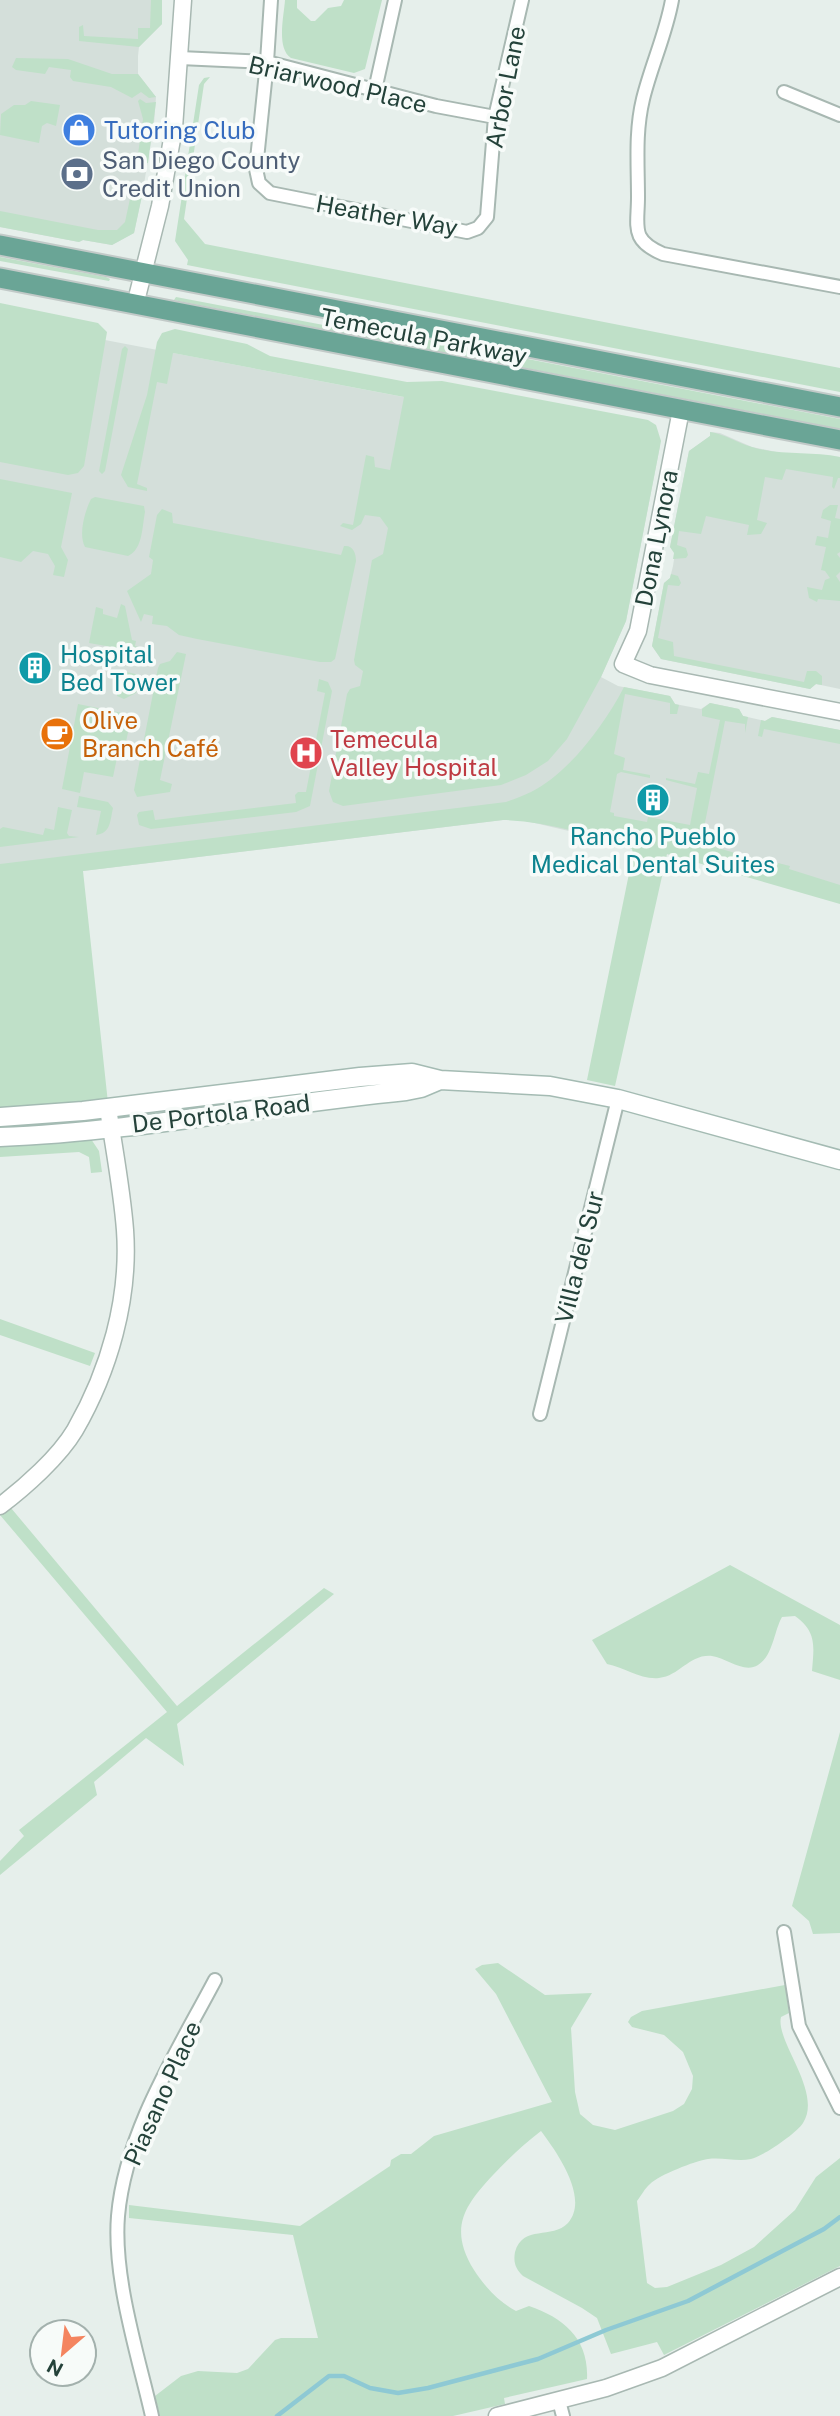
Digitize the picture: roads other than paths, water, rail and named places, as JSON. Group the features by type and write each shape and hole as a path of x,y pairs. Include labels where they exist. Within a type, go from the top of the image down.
{"main road":[{"name":"Temecula Parkway","path":"0,245 840,407"},
{"name":"Temecula Parkway","path":"0,278 840,440"},
{"name":"De Portola Road","path":"0,1117 108,1108 412,1073 440,1080 550,1086 618,1100 840,1160"},
{"name":"De Portola Road","path":"0,1137 111,1127 406,1091 440,1080"}],"street":[{"path":"135,305 174,128 183,0"},
{"path":"267,62 271,0"},
{"path":"375,90 395,0"},
{"name":"Arbor Lane","path":"487,217 495,117 522,0"},
{"path":"672,0 638,124 636,159 639,236 647,247 663,254 840,287"},
{"name":"Briarwood Place","path":"180,58 267,62 467,113 495,117"},
{"name":"Heather Way","path":"267,62 256,169 259,183 270,193 467,232 478,228 487,217"},
{"path":"784,92 840,115"},
{"name":"Dona Lynora","path":"681,410 638,631 623,664 650,675 840,712"},
{"name":"Villa del Sur","path":"540,1414 618,1100"},
{"path":"0,1506 30,1483 74,1432 98,1383 122,1310 125,1232 108,1108"},
{"path":"784,1932 799,2026 840,2108"},
{"name":"Piasano Place","path":"152,2416 121,2284 118,2217 127,2159 163,2079 215,1980"},
{"path":"497,2416 561,2409 606,2388 662,2368 840,2277"}],"waterway":[{"path":"277,2416 329,2376 344,2376 370,2388 398,2393 428,2388 538,2359 606,2330 688,2301 824,2229 840,2217"}],"place":[{"name":"Tutoring Club","path":"79,130"},
{"name":"San Diego County Credit Union","path":"77,174"},
{"name":"Hospital Bed Tower","path":"35,668"},
{"name":"Olive Branch Café","path":"57,734"},
{"name":"Temecula Valley Hospital","path":"306,753"},
{"name":"Rancho Pueblo Medical Dental Suites","path":"653,800"}]}
